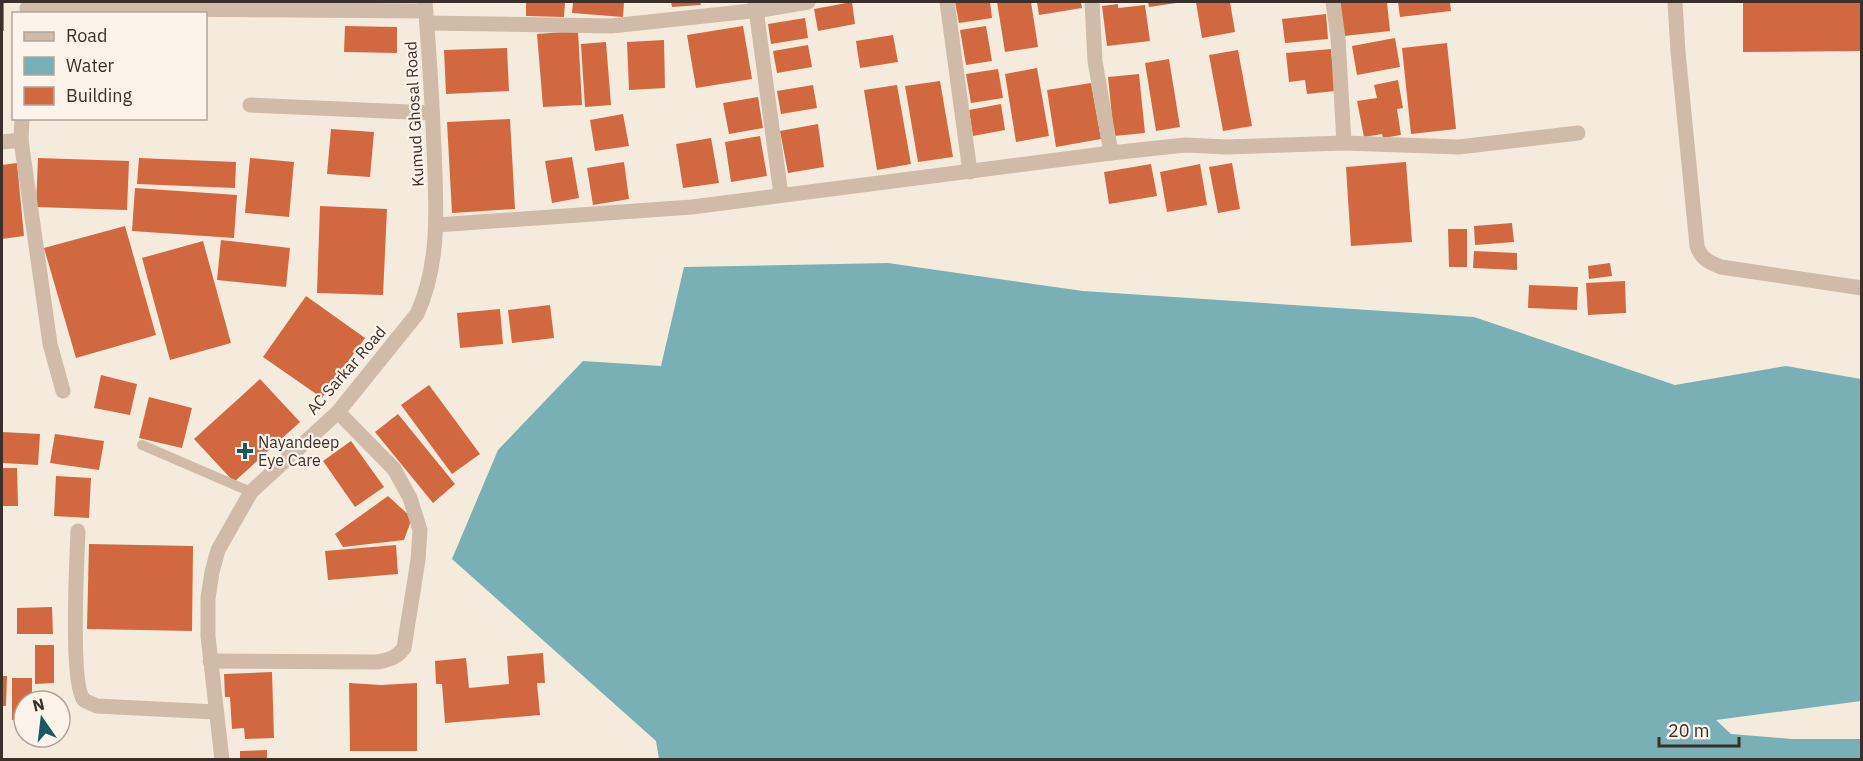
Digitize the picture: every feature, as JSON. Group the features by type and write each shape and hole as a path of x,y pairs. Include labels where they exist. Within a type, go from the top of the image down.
{"street":[{"path":"27,8 426,12 611,26 755,6 808,2"},
{"path":"947,2 970,172"},
{"path":"1092,2 1095,61 1111,153"},
{"path":"1333,2 1338,38 1344,143"},
{"path":"1675,2 1696,246 1699,253 1704,260 1721,267 1862,288"},
{"path":"755,6 781,195"},
{"name":"Kumud Ghosal Road","path":"426,12 437,225"},
{"path":"250,105 432,113"},
{"path":"22,120 21,140 50,344 63,391"},
{"path":"437,225 692,207 1111,153 1185,146 1344,143 1459,147 1578,133"},
{"path":"2,142 21,140"},
{"name":"AC Sarkar Road","path":"222,759 208,636 208,607 212,572 218,550 251,492 338,412 417,314 425,296 437,225"},
{"path":"210,661 377,662 398,656 404,648 418,560 420,530 410,498 394,469 338,412"},
{"path":"78,531 76,665 79,689 84,700 97,706 216,712"}],"lane":[{"path":"142,446 251,492"}],"water":[{"path":"888,263 1083,291 1474,317 1675,385 1786,366 1861,379 1861,701 1716,720 1731,734 1792,739 1861,739 1861,759 659,759 656,741 452,559 498,450 583,361 661,366 684,267"}],"building":[{"path":"2,2 4,2 4,31 2,31"},
{"path":"526,2 565,2 564,17 526,16"},
{"path":"573,2 624,2 623,17 572,13"},
{"path":"671,2 700,2 701,5 672,7"},
{"path":"852,2 855,24 818,31 814,9"},
{"path":"955,2 990,2 992,18 959,23"},
{"path":"997,2 1031,2 1038,47 1005,52"},
{"path":"1037,2 1081,2 1082,8 1039,15"},
{"path":"1148,2 1176,2 1176,3 1149,7"},
{"path":"1196,2 1230,2 1235,32 1202,38"},
{"path":"1340,2 1387,2 1390,31 1344,36"},
{"path":"1398,2 1450,2 1451,11 1400,17"},
{"path":"1743,2 1862,2 1862,51 1743,52"},
{"path":"1118,4 1118,8 1145,5 1150,41 1107,46 1102,6"},
{"path":"1326,14 1328,39 1285,43 1282,19"},
{"path":"805,18 808,38 771,44 768,24"},
{"path":"345,26 397,27 397,53 344,52"},
{"path":"743,26 752,79 696,88 687,35"},
{"path":"986,26 992,61 966,65 960,30"},
{"path":"578,31 582,105 543,107 537,34"},
{"path":"893,35 898,62 860,68 856,41"},
{"path":"1395,38 1400,67 1357,75 1352,46"},
{"path":"664,40 665,88 629,90 627,42"},
{"path":"606,42 611,105 585,107 581,44"},
{"path":"1447,43 1456,129 1411,134 1402,48"},
{"path":"808,45 812,67 777,73 773,51"},
{"path":"507,48 509,91 446,94 444,50"},
{"path":"1331,49 1335,91 1307,94 1305,80 1289,82 1286,53"},
{"path":"1238,50 1252,126 1223,131 1209,55"},
{"path":"1169,59 1180,127 1156,131 1145,63"},
{"path":"1037,68 1049,136 1016,142 1005,74"},
{"path":"998,69 1003,98 971,103 966,74"},
{"path":"1139,74 1145,133 1114,136 1108,77"},
{"path":"1398,80 1403,108 1397,109 1401,135 1383,138 1382,134 1364,137 1357,101 1377,98 1374,85"},
{"path":"940,81 953,157 918,162 905,86"},
{"path":"1091,83 1101,139 1056,147 1047,90"},
{"path":"813,85 817,108 781,114 777,91"},
{"path":"897,85 911,164 877,170 864,90"},
{"path":"758,97 763,128 729,134 723,103"},
{"path":"1001,104 1005,130 973,136 969,110"},
{"path":"623,114 629,146 595,151 590,120"},
{"path":"510,119 515,209 452,213 447,122"},
{"path":"818,124 824,167 788,173 780,131"},
{"path":"331,129 374,132 370,177 327,174"},
{"path":"760,136 767,176 731,182 725,142"},
{"path":"711,138 719,183 683,188 676,144"},
{"path":"572,157 579,198 552,203 545,161"},
{"path":"38,158 129,161 127,210 36,207"},
{"path":"139,158 236,162 235,188 137,184"},
{"path":"250,158 294,162 289,217 245,213"},
{"path":"624,162 629,199 593,205 587,168"},
{"path":"1406,162 1412,242 1351,246 1346,167"},
{"path":"17,163 24,236 2,239 2,165"},
{"path":"1232,163 1240,209 1218,213 1209,167"},
{"path":"1151,164 1157,196 1109,204 1104,172"},
{"path":"1200,164 1207,205 1167,212 1160,172"},
{"path":"135,188 237,195 234,238 132,231"},
{"path":"320,206 387,209 383,295 317,293"},
{"path":"1512,223 1514,242 1475,245 1474,226"},
{"path":"125,226 156,335 76,358 44,248"},
{"path":"1448,229 1467,229 1467,267 1449,267"},
{"path":"221,240 290,248 286,287 217,280"},
{"path":"203,241 231,343 170,360 142,258"},
{"path":"1474,251 1517,253 1517,270 1473,268"},
{"path":"1610,263 1612,276 1589,279 1588,266"},
{"path":"1625,281 1626,313 1588,315 1586,283"},
{"path":"1529,285 1578,287 1577,310 1528,308"},
{"path":"306,296 365,338 322,398 263,357"},
{"path":"550,305 554,338 512,343 508,310"},
{"path":"500,309 503,344 460,348 457,313"},
{"path":"101,375 137,384 130,415 94,408"},
{"path":"260,379 300,422 234,482 194,439"},
{"path":"429,385 480,454 452,474 401,405"},
{"path":"149,397 192,408 182,448 139,438"},
{"path":"398,414 455,484 433,503 375,432"},
{"path":"2,432 40,434 38,465 2,463"},
{"path":"55,434 104,441 99,470 50,463"},
{"path":"351,441 384,487 355,507 323,461"},
{"path":"2,468 17,468 18,506 2,506"},
{"path":"56,476 91,478 89,518 54,516"},
{"path":"388,496 412,518 404,540 343,547 335,534"},
{"path":"89,544 193,546 192,631 87,629"},
{"path":"396,545 398,574 328,580 325,551"},
{"path":"52,607 53,634 17,634 17,608"},
{"path":"35,645 54,645 54,683 35,684"},
{"path":"543,653 545,683 537,683 540,715 445,723 442,684 436,684 435,661 466,658 469,688 509,684 507,656"},
{"path":"272,672 274,738 245,739 244,728 232,729 230,697 225,697 224,674"},
{"path":"2,676 7,676 6,706 2,706"},
{"path":"12,678 32,678 32,689 12,689"},
{"path":"349,683 381,685 417,683 417,751 350,751"},
{"path":"267,750 267,760 240,760 240,751"}],"place":[{"name":"Nayandeep Eye Care","path":"245,451"}]}
